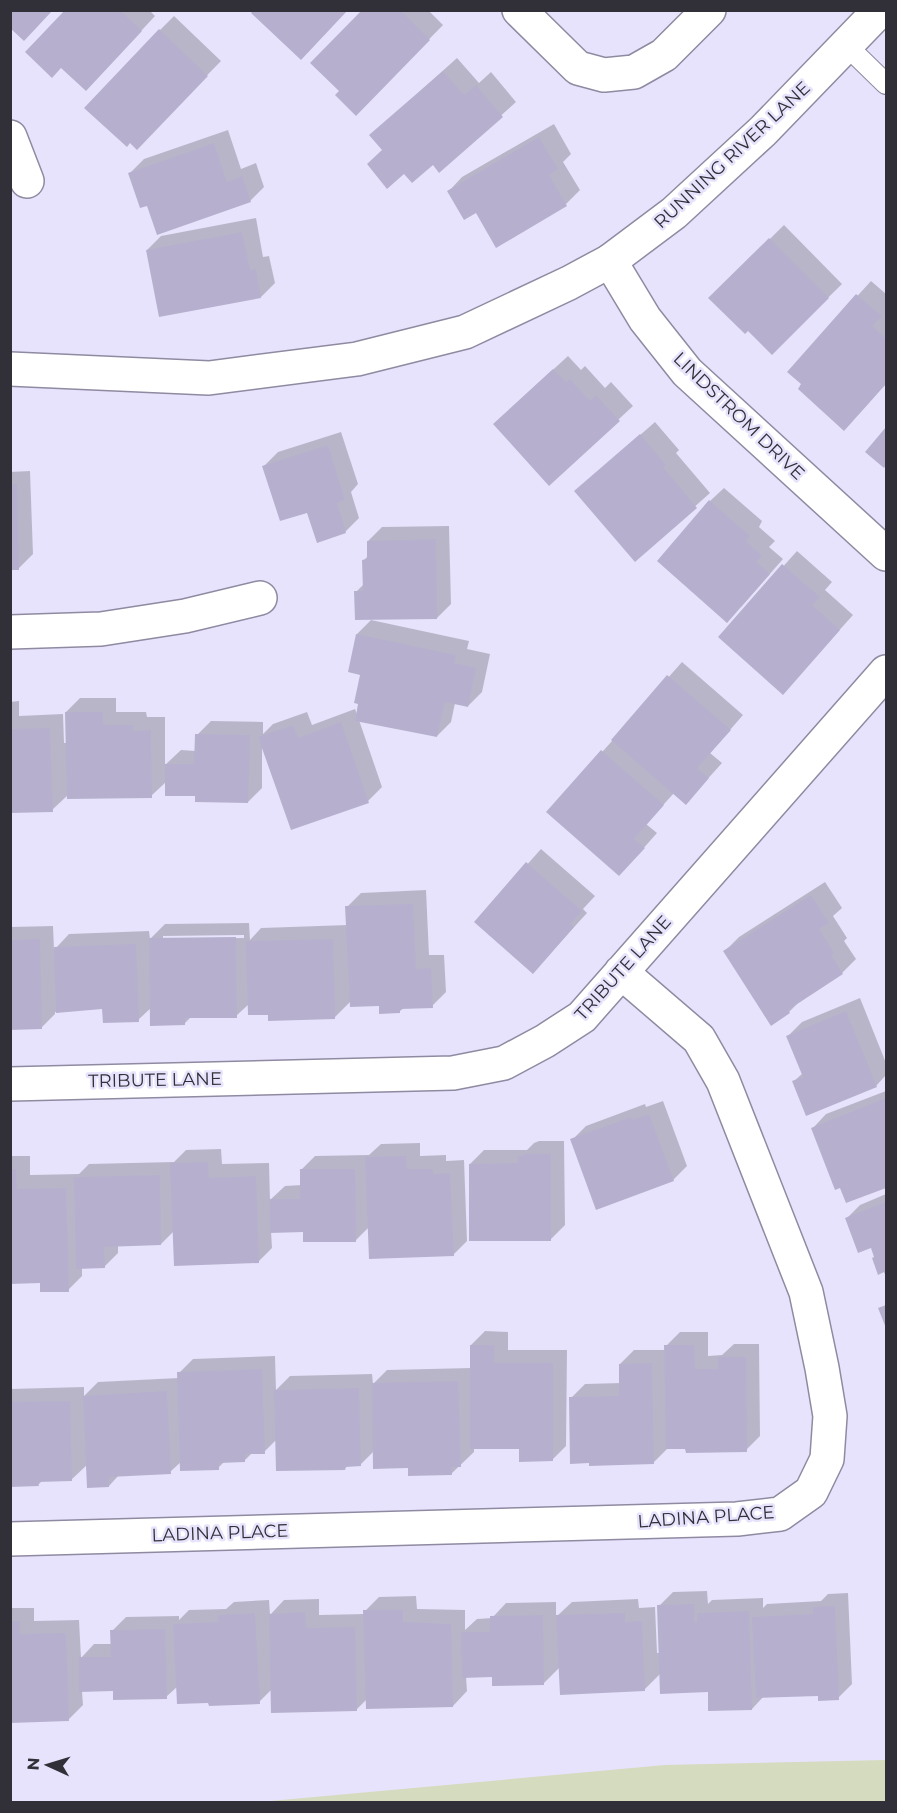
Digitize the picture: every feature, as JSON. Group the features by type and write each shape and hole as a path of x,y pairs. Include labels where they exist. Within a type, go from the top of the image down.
{"street":[{"path":"519,10 579,68 604,75 634,72 664,55 709,10"},
{"name":"RUNNING RIVER LANE","path":"10,369 209,378 357,359 465,332 610,261 674,213 763,131 880,10"},
{"path":"10,137 27,181"},
{"name":"LINDSTROM DRIVE","path":"610,261 645,319 687,372 886,554"},
{"path":"10,632 101,629 185,616 260,598"},
{"name":"TRIBUTE LANE","path":"10,1084 453,1072 504,1063 545,1041 582,1017 886,672"},
{"name":"LADINA PLACE","path":"10,1539 737,1519 780,1514 811,1492 826,1459 830,1416 806,1292 723,1080 699,1039 621,972"}],"lane":[{"path":"846,45 886,84"}],"green space":[{"path":"886,1760 886,1802 259,1802 665,1765"}],"building":[{"path":"10,10 53,10 24,41 10,28"},
{"path":"65,10 120,10 142,31 86,91 61,68 52,78 25,52"},
{"path":"253,10 348,10 301,60 251,13"},
{"path":"362,10 400,10 430,40 356,116 335,95 339,91 310,63"},
{"path":"159,29 208,76 137,150 130,143 127,147 84,108"},
{"path":"443,71 464,95 476,85 503,117 439,173 433,165 412,183 404,174 387,189 367,164 382,150 369,135"},
{"path":"539,137 558,169 549,175 567,206 496,248 476,213 464,220 447,191"},
{"path":"214,143 227,182 242,176 251,202 157,235 147,206 140,208 128,173"},
{"path":"242,232 250,270 256,269 261,298 159,317 146,250"},
{"path":"769,238 829,298 772,355 748,331 745,334 708,298"},
{"path":"856,294 882,316 872,326 886,339 886,384 844,431 798,389 801,384 787,372"},
{"path":"553,369 566,382 570,379 590,401 596,395 620,421 549,486 493,424"},
{"path":"886,427 886,465 884,468 865,452"},
{"path":"640,434 666,465 663,467 697,508 635,562 574,491"},
{"path":"328,445 345,500 337,503 346,533 317,543 307,513 280,521 262,466"},
{"path":"10,484 17,484 19,570 10,570"},
{"path":"709,500 750,536 746,541 762,556 756,562 770,574 727,623 657,561"},
{"path":"436,539 437,619 355,620 354,591 363,591 362,560 367,559 367,541"},
{"path":"782,564 820,597 812,605 840,630 783,695 718,637"},
{"path":"356,634 456,655 454,663 476,668 468,707 445,702 437,737 355,721 358,704 354,703 360,675 348,672"},
{"path":"667,675 731,730 697,768 709,778 686,805 611,740"},
{"path":"65,712 103,712 103,725 133,725 133,731 151,730 152,798 67,799"},
{"path":"341,722 369,803 291,830 258,737 293,725 298,738"},
{"path":"50,728 53,812 10,813 10,729"},
{"path":"195,734 250,735 248,803 195,802 195,796 165,796 165,764 194,764"},
{"path":"601,750 664,805 634,839 645,848 619,876 546,812"},
{"path":"526,862 582,911 570,924 574,927 533,974 474,922"},
{"path":"811,895 829,923 819,929 834,953 831,955 843,974 788,1010 790,1013 771,1026 723,951"},
{"path":"413,904 416,969 431,968 433,1008 400,1009 400,1013 379,1014 379,1006 350,1007 345,906"},
{"path":"236,937 237,1018 185,1018 185,1025 150,1026 149,938"},
{"path":"40,939 42,1029 10,1030 10,940"},
{"path":"333,939 335,1019 268,1021 268,1015 248,1015 246,941"},
{"path":"136,944 139,1022 103,1023 102,1009 56,1013 54,947"},
{"path":"846,1011 877,1087 806,1116 792,1081 803,1077 786,1036"},
{"path":"886,1098 886,1188 846,1203 840,1188 835,1190 811,1128"},
{"path":"649,1114 674,1181 596,1210 570,1139 631,1117 632,1120"},
{"path":"524,1154 551,1154 551,1241 469,1241 469,1164 518,1163 518,1156 524,1156"},
{"path":"406,1156 407,1169 433,1169 433,1174 450,1173 454,1256 369,1259 365,1157"},
{"path":"208,1162 209,1178 256,1176 259,1263 174,1266 170,1163"},
{"path":"10,1169 16,1169 17,1189 66,1188 69,1292 40,1292 40,1283 10,1284"},
{"path":"300,1169 355,1169 356,1242 303,1242 303,1232 270,1233 270,1199 300,1199"},
{"path":"160,1175 161,1245 104,1247 105,1268 76,1269 74,1177"},
{"path":"886,1202 886,1277 884,1272 878,1275 871,1248 858,1253 845,1218"},
{"path":"886,1305 886,1328 878,1308"},
{"path":"470,1345 494,1345 494,1363 553,1363 553,1461 519,1462 519,1449 470,1449"},
{"path":"664,1345 694,1345 695,1369 718,1369 718,1357 746,1357 747,1452 686,1453 685,1449 666,1449"},
{"path":"652,1363 654,1464 589,1466 589,1463 570,1464 569,1397 619,1396 619,1364"},
{"path":"262,1369 265,1454 245,1454 245,1462 219,1463 219,1470 180,1471 177,1372"},
{"path":"458,1381 461,1467 451,1467 452,1475 408,1476 408,1468 373,1469 372,1383"},
{"path":"359,1388 361,1466 346,1467 345,1470 276,1471 274,1390"},
{"path":"167,1391 171,1474 109,1477 109,1487 87,1488 83,1396"},
{"path":"70,1401 72,1481 38,1482 39,1486 10,1487 10,1402"},
{"path":"694,1604 694,1622 697,1622 697,1613 749,1611 752,1710 708,1711 708,1692 660,1694 657,1605"},
{"path":"835,1606 839,1700 818,1701 818,1696 756,1698 752,1617 813,1614 813,1607"},
{"path":"363,1610 403,1610 403,1622 451,1624 453,1707 366,1709"},
{"path":"305,1612 306,1628 355,1627 357,1711 271,1713 269,1614"},
{"path":"255,1613 260,1704 209,1706 208,1703 177,1704 173,1624 219,1622 218,1615"},
{"path":"625,1613 625,1622 642,1621 645,1691 560,1695 556,1615"},
{"path":"543,1615 544,1685 492,1686 492,1677 462,1678 461,1632 490,1632 490,1616"},
{"path":"10,1621 20,1621 20,1634 66,1633 69,1721 10,1723"},
{"path":"165,1629 167,1699 113,1700 113,1691 79,1692 79,1657 111,1657 110,1630"}]}
